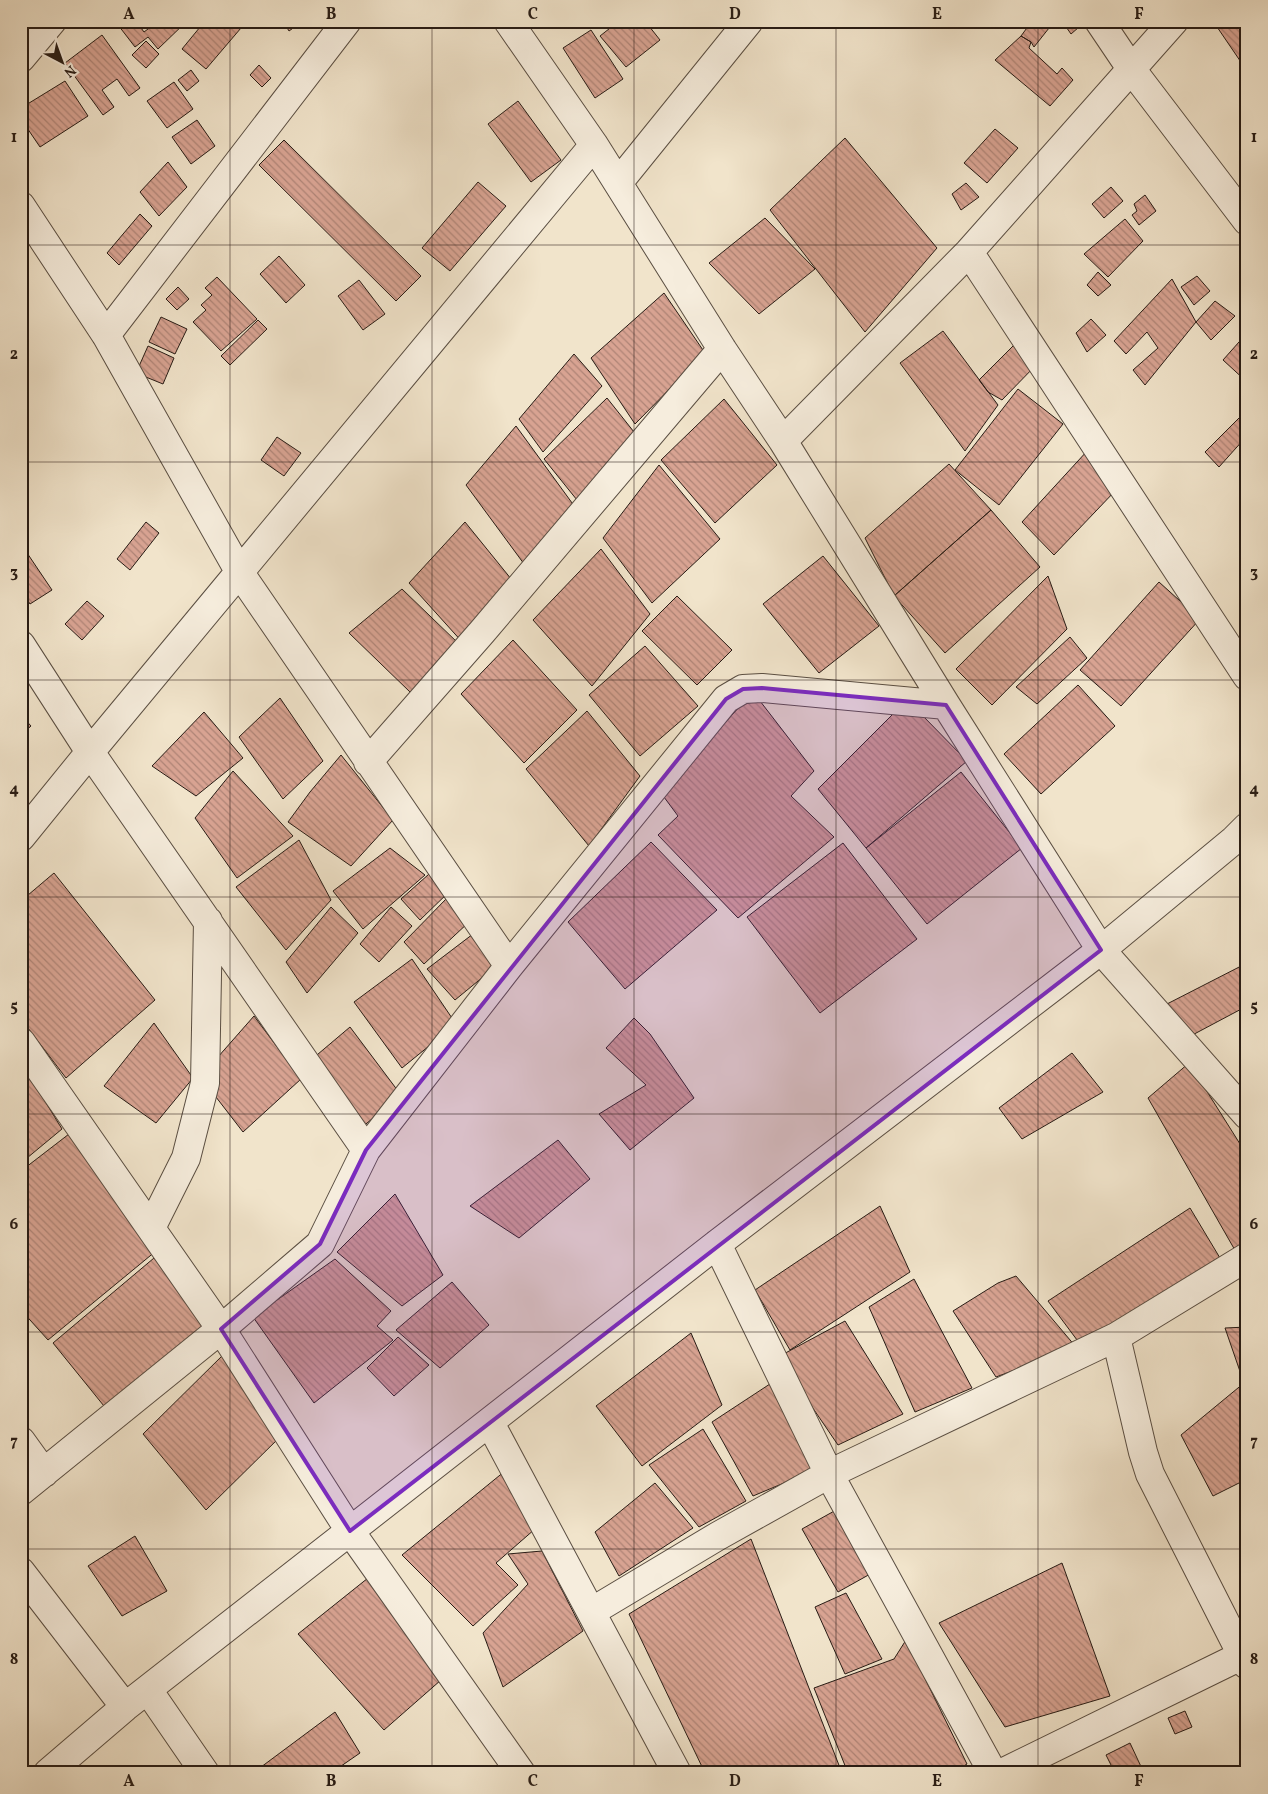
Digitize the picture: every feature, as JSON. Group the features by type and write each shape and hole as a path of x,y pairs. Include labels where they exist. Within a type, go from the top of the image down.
{"street":[{"path":"21,58 52,21"},
{"path":"106,335 347,21"},
{"path":"508,21 594,145 722,349 783,441 946,705 1101,950 1247,1115"},
{"path":"618,183 749,21"},
{"path":"1099,21 1132,70 1247,221"},
{"path":"783,441 969,252 1174,21"},
{"path":"21,837 594,145"},
{"path":"21,206 106,335 240,573 508,966"},
{"path":"969,252 1247,676"},
{"path":"368,762 482,632 722,349"},
{"path":"21,645 90,752 366,1150"},
{"path":"21,1491 221,1329 320,1244 366,1150 508,966 726,699 743,688 762,688 946,705"},
{"path":"48,1773 125,1707 717,1244 1101,950 1234,840 1247,827"},
{"path":"151,1228 186,1158 205,1083 208,922"},
{"path":"21,1042 221,1329 350,1531 521,1773"},
{"path":"717,1244 829,1474 992,1773"},
{"path":"591,1612 718,1536 829,1474 1116,1336 1247,1257"},
{"path":"1002,1773 1245,1658 1150,1474 1116,1336"},
{"path":"490,1423 677,1773"},
{"path":"21,1441 44,1473"},
{"path":"21,1572 125,1707"},
{"path":"148,1690 205,1773"}],"highlighted area":[{"path":"762,688 946,705 1101,950 350,1531 221,1329 320,1244 366,1150 726,699 743,689"}],"building":[{"path":"115,21 136,21 144,32 152,26 148,21 187,21 158,49 148,37 135,47"},
{"path":"205,21 233,21 241,28 206,69 182,49"},
{"path":"283,21 303,21 289,31"},
{"path":"619,21 645,21 660,40 626,67 600,36"},
{"path":"1032,21 1051,21 1053,23 1034,47 1031,42 1021,36"},
{"path":"1062,21 1086,21 1071,34"},
{"path":"1213,21 1247,21 1247,71"},
{"path":"591,30 623,79 595,98 563,48"},
{"path":"102,35 140,88 129,96 117,79 102,90 114,107 103,115 65,63"},
{"path":"1021,36 1031,42 1029,48 1057,74 1062,68 1073,80 1050,106 995,60"},
{"path":"146,41 159,54 146,68 132,55"},
{"path":"259,65 271,78 262,87 250,75"},
{"path":"191,70 199,81 187,91 178,80"},
{"path":"65,81 88,116 40,147 21,119 21,108"},
{"path":"174,82 193,109 167,128 147,101"},
{"path":"518,101 561,160 531,182 488,124"},
{"path":"197,120 215,146 191,164 172,137"},
{"path":"995,129 1018,148 987,183 964,163"},
{"path":"845,138 937,248 865,332 770,210"},
{"path":"284,140 421,276 396,301 259,165"},
{"path":"168,162 187,187 159,216 140,192"},
{"path":"478,182 506,206 450,271 422,248"},
{"path":"966,183 979,197 961,210 952,194"},
{"path":"1111,187 1123,201 1104,218 1092,204"},
{"path":"1145,195 1156,211 1139,225 1132,215 1137,211 1134,204"},
{"path":"140,214 152,226 119,265 107,253"},
{"path":"765,218 815,269 759,314 709,263"},
{"path":"1125,219 1143,241 1108,277 1084,254"},
{"path":"279,256 305,285 286,303 260,274"},
{"path":"1098,272 1111,285 1098,296 1087,285"},
{"path":"1197,276 1210,291 1194,305 1181,287"},
{"path":"217,277 257,319 221,351 193,322 206,310 201,305 212,295 205,288"},
{"path":"1172,279 1196,322 1145,385 1133,370 1158,348 1147,332 1126,354 1114,341"},
{"path":"359,280 385,314 363,330 338,296"},
{"path":"178,287 189,299 177,310 166,299"},
{"path":"664,293 705,353 635,424 591,358"},
{"path":"1215,301 1235,316 1211,340 1196,322"},
{"path":"161,317 187,329 175,354 149,342"},
{"path":"1091,319 1106,335 1087,352 1076,333"},
{"path":"258,320 267,329 230,365 221,356"},
{"path":"943,331 998,405 965,451 900,363"},
{"path":"1247,333 1247,382 1223,360"},
{"path":"1018,341 1039,362 1002,400 988,392 979,380"},
{"path":"148,346 174,358 163,384 136,373"},
{"path":"574,354 602,386 543,452 519,419"},
{"path":"1018,389 1063,424 999,505 955,470"},
{"path":"607,398 634,432 577,500 544,459"},
{"path":"724,399 777,465 715,523 661,460"},
{"path":"1242,415 1247,419 1247,440 1245,438 1219,467 1205,452"},
{"path":"516,426 575,507 527,568 466,485"},
{"path":"277,437 301,453 284,476 261,460"},
{"path":"1088,450 1116,490 1054,555 1022,522"},
{"path":"949,464 991,510 894,596 865,538"},
{"path":"659,465 720,539 652,603 603,538"},
{"path":"991,510 1040,567 945,653 894,596"},
{"path":"146,522 159,533 130,570 117,559"},
{"path":"465,522 516,585 464,644 409,583"},
{"path":"21,544 52,590 30,604 21,590"},
{"path":"601,549 650,614 592,686 533,620"},
{"path":"823,556 879,626 819,673 763,604"},
{"path":"1048,576 1067,629 992,705 956,669"},
{"path":"1159,582 1200,619 1121,706 1080,670"},
{"path":"402,589 459,644 410,692 349,633"},
{"path":"677,596 732,650 697,685 642,631"},
{"path":"87,601 104,616 82,640 65,624"},
{"path":"1070,637 1087,658 1037,704 1016,687"},
{"path":"513,640 577,710 524,763 461,694"},
{"path":"645,646 698,706 640,756 589,695"},
{"path":"1078,685 1115,726 1041,794 1004,754"},
{"path":"280,698 323,761 283,799 239,737"},
{"path":"760,701 814,771 791,796 834,837 738,918 658,835 678,816 661,793 742,704"},
{"path":"897,710 921,714 967,761 866,848 818,789"},
{"path":"587,711 640,776 589,846 526,769"},
{"path":"204,712 243,758 196,796 152,766"},
{"path":"21,715 31,726 21,735"},
{"path":"341,755 393,820 351,866 288,822"},
{"path":"233,771 293,836 237,878 195,818"},
{"path":"961,772 1022,848 927,924 866,848"},
{"path":"299,840 331,900 286,950 236,887"},
{"path":"651,842 717,910 625,989 568,922"},
{"path":"843,843 917,939 820,1013 747,917"},
{"path":"390,848 425,875 363,929 333,891"},
{"path":"438,866 452,889 420,920 401,899"},
{"path":"54,873 155,1000 66,1078 21,1019 21,901"},
{"path":"448,897 469,922 424,964 404,942"},
{"path":"331,907 358,933 307,993 286,962"},
{"path":"391,907 412,926 379,962 360,944"},
{"path":"473,934 500,963 455,1000 427,969"},
{"path":"412,959 456,1024 402,1068 354,1002"},
{"path":"1247,963 1247,1006 1183,1040 1165,1005"},
{"path":"254,1016 301,1079 243,1132 209,1088 210,1066"},
{"path":"634,1018 650,1034 694,1098 630,1150 599,1114 646,1085 606,1048"},
{"path":"154,1023 193,1078 156,1123 104,1086"},
{"path":"350,1027 401,1095 361,1128 311,1060"},
{"path":"1072,1053 1103,1092 1022,1139 999,1108"},
{"path":"21,1062 62,1129 21,1163"},
{"path":"1189,1063 1247,1155 1247,1245 1236,1252 1148,1098"},
{"path":"69,1134 156,1251 48,1340 21,1310 21,1270 26,1266 21,1254 21,1171"},
{"path":"558,1140 590,1179 519,1238 470,1206"},
{"path":"395,1194 443,1275 402,1306 337,1252"},
{"path":"880,1206 910,1272 790,1350 755,1290"},
{"path":"1190,1208 1223,1263 1080,1344 1048,1301"},
{"path":"154,1258 212,1328 108,1411 53,1343"},
{"path":"335,1259 391,1311 377,1326 393,1340 314,1403 253,1317"},
{"path":"1016,1276 1076,1347 996,1377 953,1311 998,1283"},
{"path":"914,1279 972,1388 915,1412 869,1307"},
{"path":"452,1282 489,1325 440,1368 396,1330"},
{"path":"845,1321 903,1414 838,1445 778,1357"},
{"path":"1247,1327 1247,1479 1213,1496 1181,1435 1244,1383 1225,1328"},
{"path":"691,1333 722,1405 642,1466 596,1406"},
{"path":"398,1337 429,1365 394,1396 367,1368"},
{"path":"225,1353 283,1434 206,1510 143,1434"},
{"path":"776,1380 815,1470 753,1496 712,1422"},
{"path":"703,1429 746,1501 699,1527 649,1465"},
{"path":"505,1471 543,1522 496,1563 518,1585 473,1626 402,1555"},
{"path":"655,1483 693,1528 619,1576 595,1532"},
{"path":"845,1505 872,1573 838,1592 802,1529"},
{"path":"135,1536 167,1591 122,1616 88,1566"},
{"path":"751,1539 842,1773 705,1773 629,1614"},
{"path":"542,1551 583,1631 503,1687 483,1633 528,1584 508,1554"},
{"path":"1062,1563 1110,1696 1005,1727 939,1623"},
{"path":"368,1578 441,1680 384,1730 298,1634"},
{"path":"846,1593 882,1659 845,1674 815,1607"},
{"path":"906,1640 967,1764 952,1773 848,1773 814,1688 894,1659"},
{"path":"1185,1711 1192,1727 1175,1734 1168,1718"},
{"path":"335,1712 360,1753 331,1773 253,1773"},
{"path":"1130,1743 1144,1773 1115,1773 1106,1755"}]}
